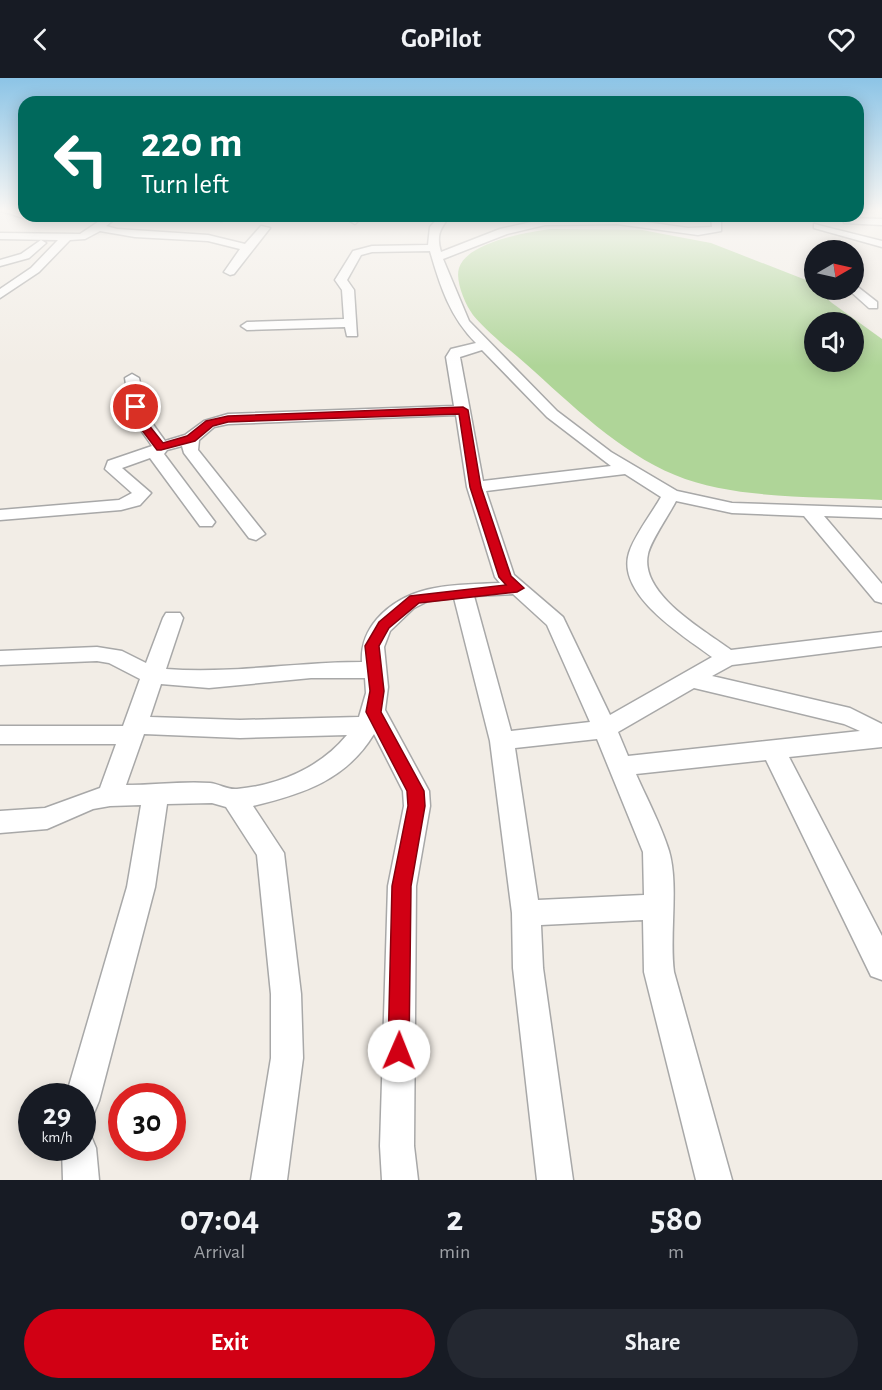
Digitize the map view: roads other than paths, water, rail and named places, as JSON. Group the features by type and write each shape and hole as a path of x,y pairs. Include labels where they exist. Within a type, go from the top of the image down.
{"street":[{"path":"0,294 35,270 41,262"},
{"path":"230,272 237,262"},
{"path":"247,326 351,328 348,290 341,280 351,262"},
{"path":"439,262 459,316 552,414 605,455 671,495 732,508 882,513"},
{"path":"864,296 879,308"},
{"path":"486,345 464,349 456,352 453,357 476,487 505,577 556,622 605,729 656,852 656,945 659,972 714,1180"},
{"path":"132,378 139,416 159,449"},
{"path":"0,515 121,505 134,501 142,493 113,469 114,465 191,438 210,423 228,419 463,410"},
{"path":"191,438 190,450 256,534"},
{"path":"159,449 155,454 206,522"},
{"path":"476,487 627,469"},
{"path":"671,495 638,554 639,573 651,599 727,658"},
{"path":"809,510 882,597"},
{"path":"0,822 47,818 89,800 110,796 212,793 235,800 307,780 322,772 345,753 370,719 377,691 372,646 376,636 403,608 415,599 463,592 517,588"},
{"path":"463,592 502,741 526,913 528,968 555,1180"},
{"path":"110,796 173,618"},
{"path":"502,741 605,729 727,658 882,639"},
{"path":"0,658 97,654 114,656 153,676 209,680 310,670 375,670"},
{"path":"690,679 850,717 868,725 882,738"},
{"path":"0,735 240,729 370,719"},
{"path":"370,719 416,791 417,806 402,886 397,1146 400,1180"},
{"path":"621,766 882,738"},
{"path":"773,749 882,966"},
{"path":"87,1083 141,887 156,795"},
{"path":"235,800 270,853 286,994 287,1058 269,1180"},
{"path":"526,913 657,908"},
{"path":"80,1161 81,1180"}]}
